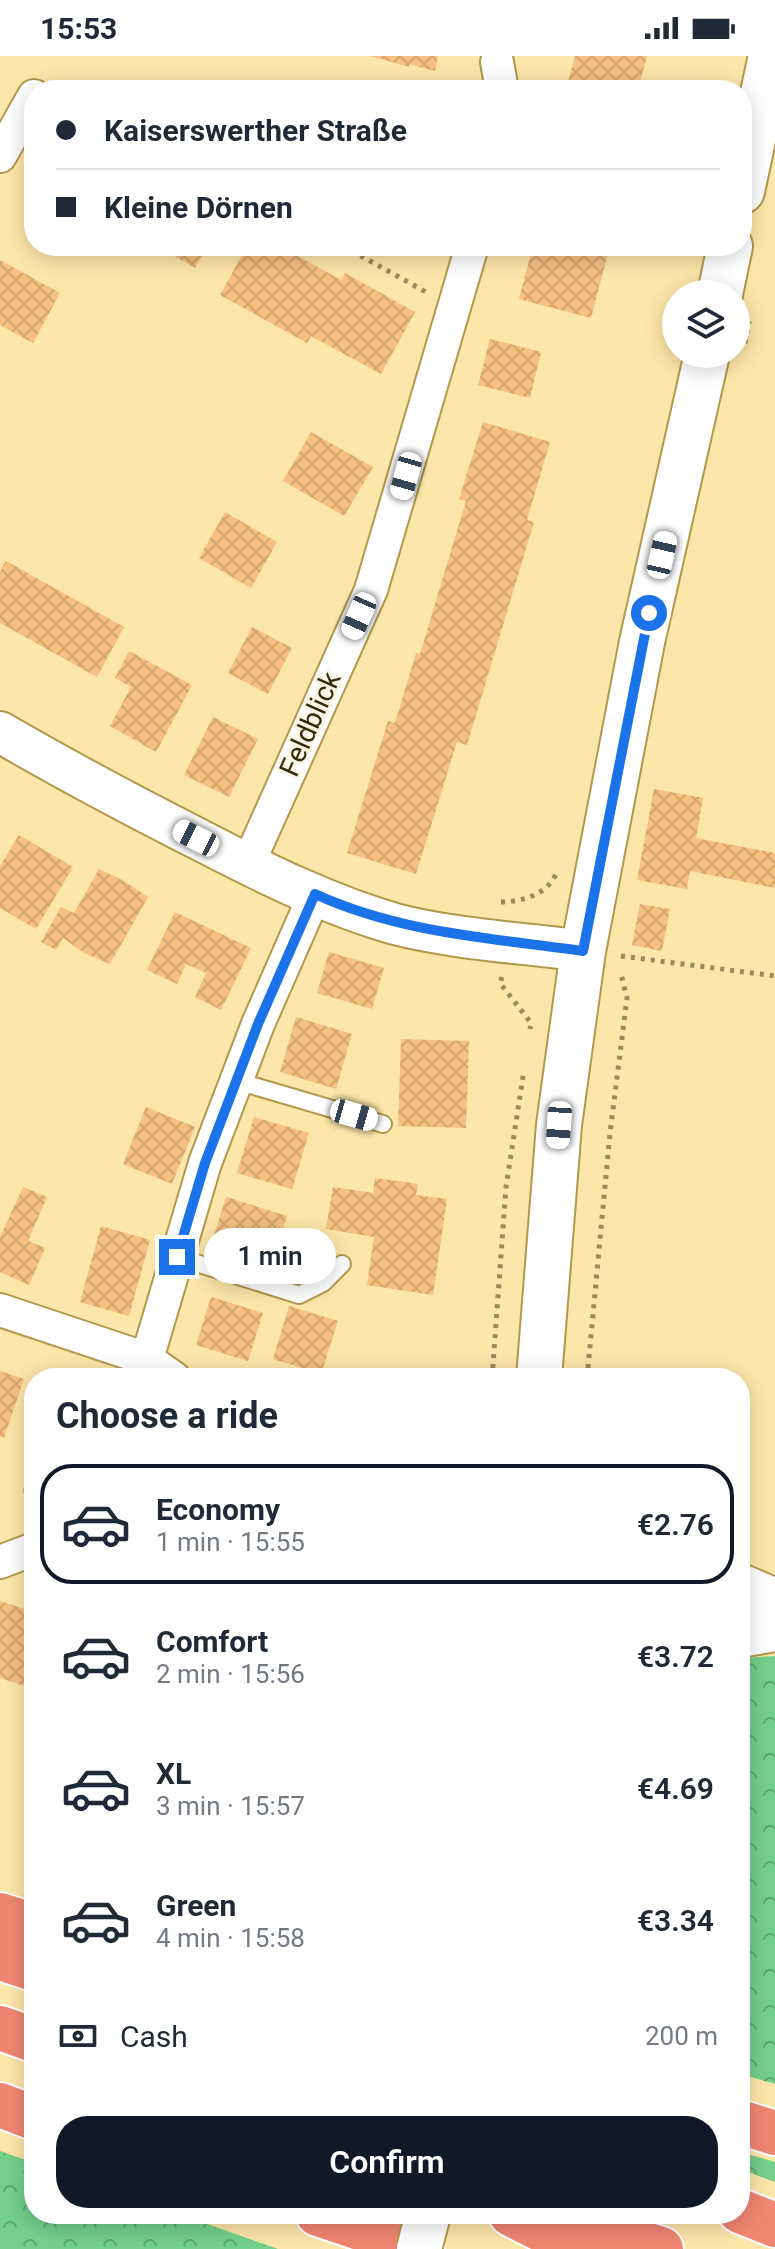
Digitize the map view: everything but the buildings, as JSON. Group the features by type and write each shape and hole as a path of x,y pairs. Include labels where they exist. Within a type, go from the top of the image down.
{"highway":[{"path":"0,1915 24,1923"},
{"path":"0,1958 24,1966"},
{"path":"0,2028 24,2036"},
{"path":"0,2105 24,2116"},
{"path":"0,2113 24,2118"},
{"path":"750,2125 775,2133"},
{"path":"750,2215 775,2225"},
{"path":"347,2224 421,2249"},
{"path":"531,2224 581,2249"},
{"path":"587,2224 661,2249"}],"main road":[{"path":"752,144 771,56"},
{"path":"723,280 728,256"},
{"path":"540,1368 559,1125 600,953 642,642 704,368"},
{"path":"750,1590 775,1601"},
{"path":"750,1614 775,1616"},
{"path":"750,1633 775,1629"},
{"path":"421,2249 426,2224"}],"street":[{"path":"0,156 24,113"},
{"name":"Feldblick","path":"248,864 371,590 469,256"},
{"path":"0,732 94,786 248,864 350,910 399,925 600,953"},
{"path":"147,1359 205,1163 258,1024 315,894"},
{"path":"0,1310 147,1359 160,1368"},
{"path":"0,1562 24,1553"}],"lane":[{"path":"237,1081 383,1124"},
{"path":"177,1257 299,1295 323,1283 342,1264"}],"path":[{"path":"361,256 455,308"},
{"path":"493,902 532,896 546,889 558,869"},
{"path":"511,941 500,983 531,1023 529,1038"},
{"path":"600,953 775,976"},
{"path":"588,1368 610,1133 627,998 600,953"},
{"path":"493,1368 506,1187 524,1068"}],"green space":[{"path":"775,1656 775,2084 750,2077 750,1657"},
{"path":"0,2151 24,2159 24,2224 207,2224 278,2249 0,2249"},
{"path":"750,2155 775,2162 775,2182 750,2173"}],"route":[{"path":"177,1257 205,1163 258,1024 315,894 350,910 399,925 583,951 649,613"}]}
